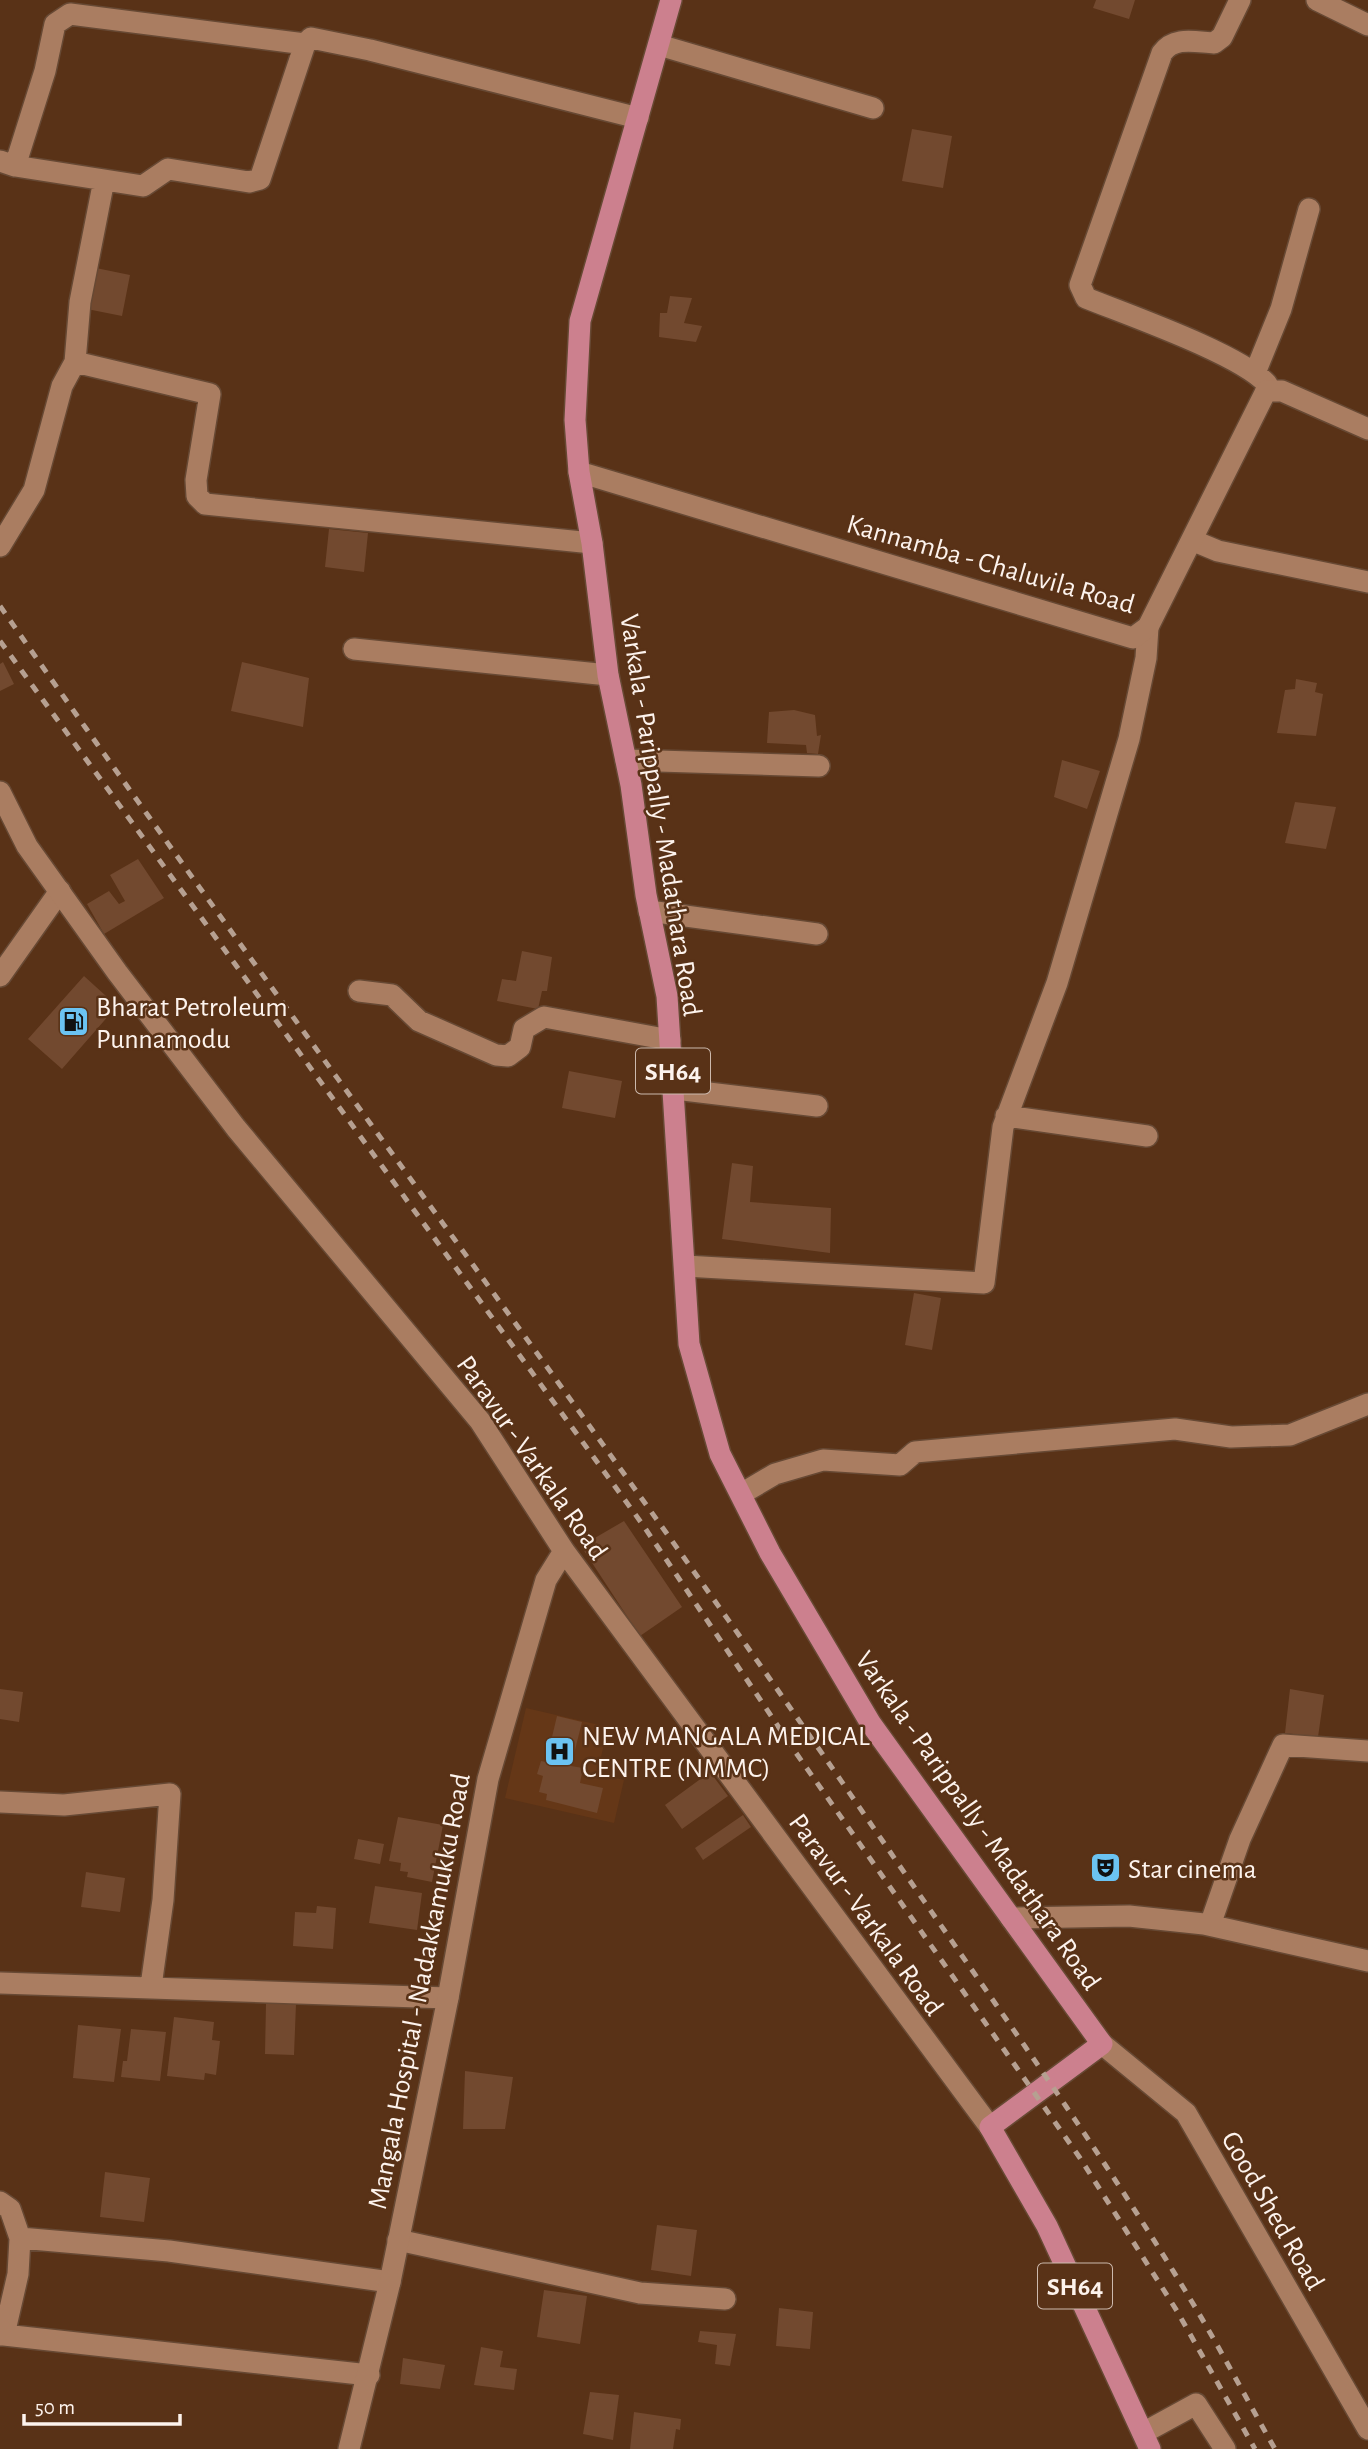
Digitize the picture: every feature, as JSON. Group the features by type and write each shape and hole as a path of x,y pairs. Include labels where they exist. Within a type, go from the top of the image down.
{"main road":[{"name":"Varkala - Parippally - Madathara Road","path":"671,0 580,321 575,420 579,472 592,543 608,675 626,760 649,911 667,996 675,1088 689,1344 720,1454 770,1553 871,1724 1101,2044"},
{"path":"990,2127 1101,2044"},
{"name":"SH64","path":"990,2127 1047,2226 1146,2441"}],"street":[{"path":"1240,0 1222,37 1214,43 1177,41 1167,46 1162,53 1080,285 1086,298 1219,354 1255,373 1267,384 1266,391 1282,391 1368,429"},
{"path":"1317,0 1368,25"},
{"path":"305,44 70,14 55,24 45,71 7,163 143,186 168,169 249,182 260,179 305,44 311,38 370,50 638,118"},
{"path":"659,45 873,108"},
{"path":"0,546 34,490 62,386 75,362 80,302 104,180"},
{"path":"1255,373 1282,309 1309,209"},
{"path":"75,362 210,394 196,480 197,496 205,503 592,543"},
{"name":"Kannamba - Chaluvila Road","path":"579,472 1133,638 1148,627 1194,541 1266,391"},
{"path":"1194,541 1218,551 1368,582"},
{"path":"685,1266 984,1283 1000,1145 1006,1116 1017,1084 1031,1058 1056,983 1129,739 1146,658 1148,627"},
{"path":"354,649 608,675"},
{"path":"626,760 819,766"},
{"name":"Paravur - Varkala Road","path":"0,792 27,846 236,1128 480,1421 564,1551 990,2127"},
{"path":"0,976 60,891"},
{"path":"649,911 817,934"},
{"path":"359,991 391,995 419,1021 496,1055 508,1056 520,1047 524,1029 544,1017 670,1040"},
{"path":"675,1088 817,1106"},
{"path":"1006,1116 1147,1136"},
{"path":"741,1494 775,1474 823,1460 900,1465 915,1452 1175,1429 1231,1437 1290,1435 1368,1404"},
{"name":"Mangala Hospital - Nadakkamukku Road","path":"349,2449 390,2282 448,1998 488,1779 546,1580 564,1551"},
{"path":"1210,1925 1240,1839 1283,1745 1368,1751"},
{"path":"0,1802 64,1805 170,1794 163,1900 151,1986"},
{"path":"1011,1917 1129,1916 1210,1925 1368,1961"},
{"path":"0,1983 448,1998"},
{"name":"Good Shed Road","path":"1101,2044 1186,2113 1368,2429"},
{"path":"0,2202 10,2209 20,2238 18,2274 2,2335 369,2375"},
{"path":"20,2238 169,2251 390,2282"},
{"path":"398,2240 640,2293 725,2300"},
{"path":"1146,2441 1196,2404 1225,2449"}],"shaded area":[{"name":"NEW MANGALA MEDICAL CENTRE (NMMC)","path":"526,1708 608,1727 597,1774 624,1780 614,1823 505,1798"}],"building":[{"path":"1096,0 1135,0 1129,19 1093,8"},
{"path":"912,129 952,136 943,188 902,181"},
{"path":"96,268 130,275 122,316 87,309"},
{"path":"670,296 692,298 684,323 702,326 696,342 659,337 660,313 667,313"},
{"path":"329,529 368,533 364,572 325,567"},
{"path":"3,662 14,684 0,691 0,664"},
{"path":"242,662 309,678 303,727 231,711"},
{"path":"1296,679 1317,683 1315,692 1323,694 1316,736 1277,733 1285,690 1295,689"},
{"path":"794,710 815,715 817,736 821,735 818,754 807,753 806,745 767,743 769,712"},
{"path":"1062,760 1100,771 1087,809 1054,797"},
{"path":"1295,802 1336,807 1326,849 1285,843"},
{"path":"138,859 164,898 104,934 87,904 109,891 119,904 125,901 110,875"},
{"path":"522,951 552,957 547,991 542,991 538,1009 497,1001 502,979 516,981"},
{"name":"Bharat Petroleum Punnamodu","path":"84,976 117,1006 62,1069 28,1039"},
{"path":"569,1071 622,1081 615,1118 562,1108"},
{"path":"732,1163 753,1166 750,1202 831,1208 830,1253 722,1239"},
{"path":"914,1293 941,1298 932,1350 905,1345"},
{"path":"624,1521 682,1607 640,1636 581,1546"},
{"path":"0,1689 23,1692 19,1722 0,1719"},
{"path":"1290,1689 1324,1695 1318,1737 1285,1733"},
{"name":"NEW MANGALA MEDICAL CENTRE (NMMC)","path":"557,1716 582,1722 571,1766 583,1768 580,1783 603,1788 597,1813 546,1800 547,1794 539,1792 543,1776 537,1774 541,1761 546,1762"},
{"path":"710,1772 728,1796 682,1829 665,1805"},
{"path":"743,1815 751,1827 703,1860 695,1848"},
{"path":"398,1817 443,1825 432,1882 407,1877 408,1872 400,1871 401,1863 389,1861"},
{"path":"358,1839 384,1844 380,1864 354,1859"},
{"path":"86,1872 125,1878 120,1912 81,1907"},
{"path":"375,1886 422,1893 417,1930 369,1923"},
{"path":"317,1906 336,1908 333,1949 293,1946 295,1912 316,1913"},
{"path":"266,2003 296,2004 294,2055 265,2054"},
{"path":"174,2017 214,2022 212,2040 220,2041 216,2075 205,2073 204,2080 167,2076"},
{"path":"78,2025 121,2029 114,2082 73,2078"},
{"path":"131,2029 166,2032 160,2081 121,2077 123,2061 127,2061"},
{"path":"465,2071 513,2077 505,2129 463,2129"},
{"path":"105,2172 150,2178 144,2222 100,2217"},
{"path":"657,2225 697,2230 691,2276 651,2270"},
{"path":"544,2290 587,2296 580,2344 537,2337"},
{"path":"779,2308 813,2312 810,2349 776,2346"},
{"path":"700,2331 736,2334 730,2366 715,2364 717,2345 698,2342"},
{"path":"481,2347 503,2351 500,2367 517,2369 514,2390 474,2385"},
{"path":"403,2358 445,2365 440,2389 400,2384"},
{"path":"590,2392 619,2395 613,2440 583,2434"},
{"path":"634,2412 681,2419 680,2430 676,2429 673,2449 630,2449"}],"railway":[{"path":"0,606 220,916 666,1532 1002,2013 1156,2243 1203,2320 1275,2449"},
{"path":"0,641 643,1525 794,1750 1080,2158 1177,2311 1255,2449"}],"place":[{"name":"Bharat Petroleum Punnamodu","path":"73,1022"},
{"name":"NEW MANGALA MEDICAL CENTRE (NMMC)","path":"559,1751"},
{"name":"Star cinema","path":"1105,1868"}]}
